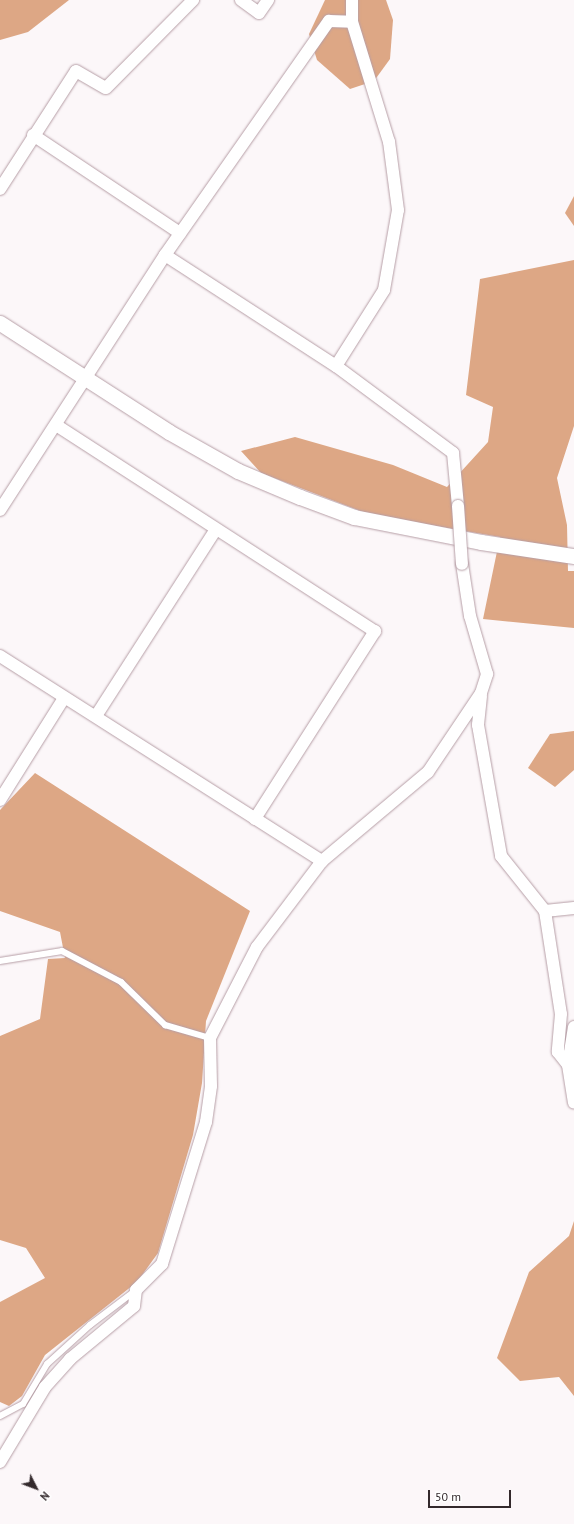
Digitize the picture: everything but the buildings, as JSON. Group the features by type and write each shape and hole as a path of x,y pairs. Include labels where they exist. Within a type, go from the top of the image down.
{"street":[{"path":"0,189 33,135 76,71 106,88 193,0"},
{"path":"241,0 259,13 268,0"},
{"path":"336,366 384,290 398,210 388,142 352,22 352,0"},
{"path":"0,510 180,233 329,21 352,22"},
{"path":"33,135 180,233"},
{"path":"166,255 336,366 453,453 462,564 470,616 487,674 481,692 478,725 501,856 545,911 561,1014 558,1052 568,1065"},
{"path":"0,323 169,432 238,471 354,517 481,542 574,556"},
{"path":"56,425 375,631 255,819"},
{"path":"96,716 216,529"},
{"path":"0,656 322,861"},
{"path":"0,1462 45,1387 70,1359 134,1306 136,1290 162,1264 206,1122 211,1086 210,1038 257,947 322,861 428,772 481,692"},
{"path":"0,800 64,698"},
{"path":"545,911 574,908"},
{"path":"574,1027 568,1065 574,1103"}],"lane":[{"path":"0,961 62,951 121,982 165,1025 210,1038"},
{"path":"0,1416 23,1404 46,1364 90,1325 136,1290"}],"shaded area":[{"path":"0,0 69,0 28,32 0,40"},
{"path":"325,0 386,0 393,20 390,59 374,81 350,89 317,60 309,34"},
{"path":"574,196 574,226 565,213"},
{"path":"574,260 574,426 557,478 567,525 568,571 574,571 574,628 483,619 500,537 371,515 261,473 241,451 295,437 393,465 447,487 488,442 493,407 466,395 480,279"},
{"path":"574,731 574,770 555,787 528,768 550,734"},
{"path":"35,773 250,911 206,1021 202,1083 193,1135 158,1253 137,1282 45,1355 22,1396 9,1406 0,1402 0,1302 45,1278 26,1248 0,1240 0,1036 40,1019 48,959 65,958 60,932 0,911 0,810"},
{"path":"574,1221 574,1396 559,1377 520,1381 497,1358 529,1272 569,1236"}]}
